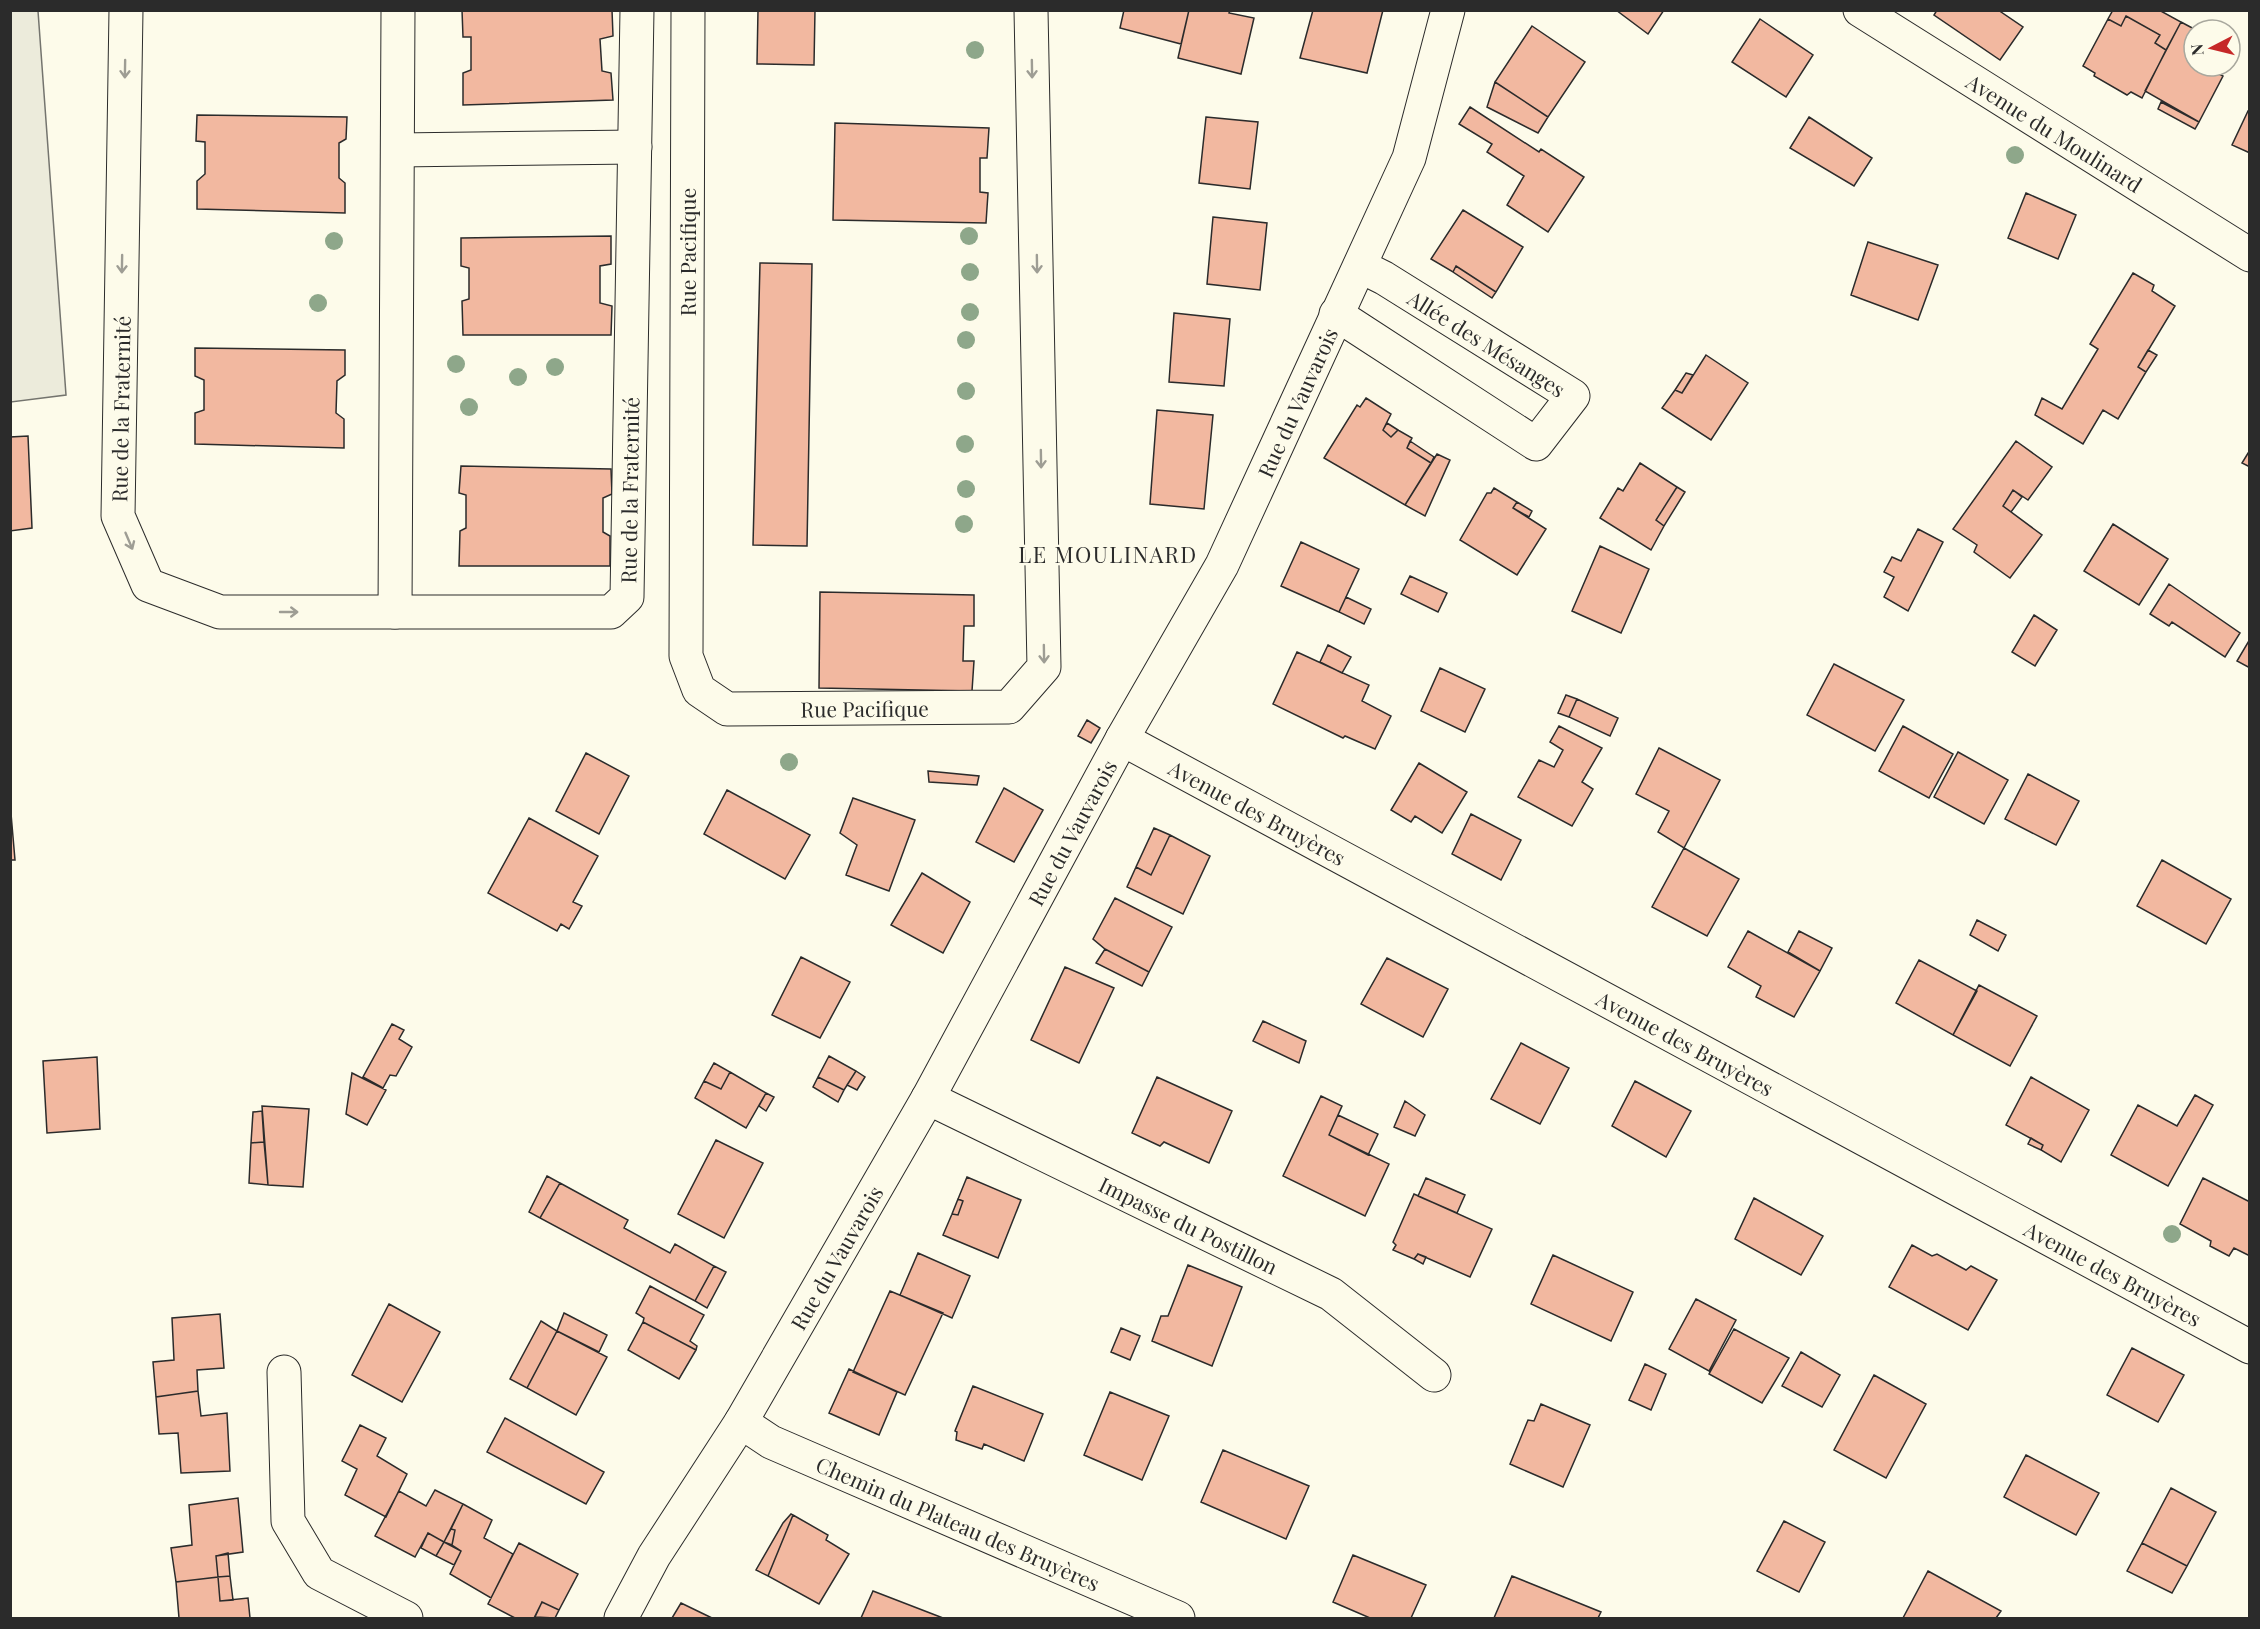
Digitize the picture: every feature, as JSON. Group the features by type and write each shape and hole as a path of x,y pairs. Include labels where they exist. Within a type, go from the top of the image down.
{"street":[{"name":"Rue de la Fraternité","path":"126,10 118,516 148,585 220,612 611,612 627,597 637,10"},
{"path":"395,612 398,10"},
{"name":"Rue Pacifique","path":"688,10 686,656 699,690 727,709 1009,706 1044,667 1031,10"},
{"name":"Rue du Vauvarois","path":"621,1618 654,1556 741,1422 928,1098 1122,739 1222,565 1335,314 1360,266 1409,158 1448,10"},
{"name":"Avenue du Moulinard","path":"1860,10 2250,255"},
{"path":"398,150 635,147"},
{"name":"Allée des Mésanges","path":"1335,314 1536,444 1573,396 1384,278 1360,266"},
{"name":"Avenue des Bruyères","path":"1122,739 2250,1347"},
{"name":"Impasse du Postillon","path":"928,1098 1331,1294 1434,1375"},
{"path":"284,1372 288,1521 319,1573 406,1618"},
{"name":"Chemin du Plateau des Bruyères","path":"741,1422 771,1442 1178,1618"}],"shaded area":[{"path":"10,11 38,11 66,395 11,402"}],"building":[{"path":"462,10 612,10 613,36 600,39 602,71 611,73 613,100 463,105 463,73 471,70 471,37 463,37"},
{"path":"758,10 815,10 814,65 757,64"},
{"path":"1124,10 1189,10 1181,44 1120,28"},
{"path":"1189,10 1230,10 1229,13 1254,18 1241,74 1178,58"},
{"path":"1313,10 1383,10 1367,73 1300,58"},
{"path":"1616,10 1664,10 1648,34"},
{"path":"1937,10 1998,10 2023,27 2000,60 1934,15"},
{"path":"2113,10 2159,10 2181,22 2166,50 2155,43 2160,35 2126,16 2121,26 2108,19"},
{"path":"2126,16 2160,35 2155,43 2166,50 2142,98 2131,92 2127,95 2094,76 2095,73 2083,66 2108,19 2121,26"},
{"path":"1760,19 1813,55 1786,97 1732,62"},
{"path":"2181,22 2182,78 2222,78 2199,122 2145,91"},
{"path":"1532,26 1585,62 1548,117 1495,82"},
{"path":"1495,82 1548,117 1538,133 1487,107"},
{"path":"2161,102 2199,122 2195,129 2158,109"},
{"path":"1470,107 1539,152 1541,149 1584,177 1548,232 1507,205 1524,176 1487,152 1492,144 1459,124"},
{"path":"2248,111 2250,112 2250,153 2232,145"},
{"path":"197,115 347,117 346,139 339,143 339,178 345,183 345,213 197,209 197,181 205,174 205,142 196,141"},
{"path":"1206,117 1258,122 1250,189 1199,183"},
{"path":"1809,117 1872,158 1854,186 1790,148"},
{"path":"835,123 989,128 987,158 980,158 980,192 988,193 986,223 833,220"},
{"path":"2026,193 2076,215 2058,259 2008,238"},
{"path":"1463,210 1523,247 1496,292 1456,266 1453,272 1431,259"},
{"path":"1213,217 1267,223 1260,290 1207,284"},
{"path":"611,236 611,264 600,266 600,303 612,306 611,335 463,335 462,301 469,299 469,268 461,266 461,238"},
{"path":"1868,242 1938,265 1918,320 1851,295"},
{"path":"760,263 812,264 807,546 753,545"},
{"path":"1456,266 1496,292 1492,298 1453,272"},
{"path":"2133,273 2154,285 2152,291 2175,306 2138,367 2146,372 2118,419 2103,410 2083,444 2035,415 2042,398 2062,409 2098,349 2090,344"},
{"path":"1174,313 1230,319 1224,386 1169,382"},
{"path":"195,348 345,350 345,375 337,381 336,413 344,419 344,448 195,444 195,413 204,410 204,380 195,376"},
{"path":"2148,350 2157,355 2146,372 2138,367"},
{"path":"1706,355 1748,383 1711,440 1662,408 1675,390 1682,393"},
{"path":"1686,373 1693,375 1682,393 1675,390"},
{"path":"1366,398 1391,414 1383,430 1391,437 1398,430 1412,438 1407,448 1431,463 1405,505 1324,458 1357,405 1360,407"},
{"path":"1157,410 1213,415 1204,509 1150,504"},
{"path":"1387,423 1398,430 1391,437 1383,430"},
{"path":"28,436 32,528 10,531 10,437"},
{"path":"1410,441 1434,457 1431,463 1407,448"},
{"path":"2016,441 2052,467 2028,500 2013,490 2003,506 2042,535 2010,578 1974,552 1977,545 1953,529"},
{"path":"2250,450 2250,467 2242,463"},
{"path":"1437,454 1450,460 1425,516 1405,505"},
{"path":"1640,463 1677,487 1656,520 1664,526 1651,550 1600,518 1618,488 1623,491"},
{"path":"461,466 611,469 612,494 603,498 603,532 610,536 610,566 459,566 460,531 466,528 466,495 459,493"},
{"path":"1677,487 1685,492 1664,526 1656,520"},
{"path":"1494,488 1517,502 1513,508 1546,529 1517,575 1460,540 1487,493 1491,493"},
{"path":"2013,490 2022,497 2011,512 2003,506"},
{"path":"1517,502 1532,511 1529,517 1513,508"},
{"path":"2113,524 2168,559 2139,605 2084,571"},
{"path":"1918,529 1943,542 1908,611 1884,597 1894,577 1884,572 1892,557 1901,561"},
{"path":"1301,542 1359,569 1339,612 1281,586"},
{"path":"1600,546 1649,569 1621,633 1572,611"},
{"path":"1410,576 1447,593 1438,612 1401,594"},
{"path":"2169,584 2240,633 2225,657 2172,622 2169,626 2150,614"},
{"path":"820,592 974,595 974,626 964,626 963,661 974,661 972,691 819,688"},
{"path":"1346,597 1371,609 1364,624 1339,612"},
{"path":"2034,615 2057,630 2035,666 2012,652"},
{"path":"2250,639 2250,668 2237,661"},
{"path":"1328,645 1351,657 1342,673 1320,662"},
{"path":"1297,652 1369,685 1362,701 1391,716 1375,749 1345,736 1343,738 1273,704"},
{"path":"1834,664 1904,700 1875,751 1807,715"},
{"path":"1440,668 1485,689 1465,732 1421,711"},
{"path":"1566,695 1577,699 1569,717 1558,713"},
{"path":"1577,699 1618,718 1610,736 1569,717"},
{"path":"1087,720 1100,728 1091,743 1078,736"},
{"path":"1559,726 1602,748 1582,782 1593,789 1572,826 1518,797 1539,760 1554,767 1563,750 1550,742"},
{"path":"1903,726 1953,754 1929,798 1879,771"},
{"path":"1659,748 1720,780 1684,848 1658,832 1669,811 1636,794"},
{"path":"1958,752 2008,780 1984,824 1934,797"},
{"path":"586,753 629,776 599,834 556,811"},
{"path":"1419,763 1467,792 1442,833 1415,816 1411,822 1391,810"},
{"path":"928,771 979,776 977,785 929,782"},
{"path":"2028,774 2079,801 2056,845 2005,819"},
{"path":"1004,788 1043,810 1014,862 976,842"},
{"path":"727,790 810,835 785,879 704,834"},
{"path":"853,798 915,820 889,891 846,875 857,845 840,833"},
{"path":"10,802 15,860 10,860"},
{"path":"1471,814 1521,840 1501,880 1452,854"},
{"path":"529,818 598,856 573,902 582,906 569,929 561,924 557,931 488,893"},
{"path":"1154,828 1170,835 1151,875 1136,867"},
{"path":"1170,835 1210,856 1183,914 1127,887 1136,867 1151,875"},
{"path":"1684,848 1739,879 1707,936 1652,907"},
{"path":"2162,860 2231,899 2206,944 2137,906"},
{"path":"922,873 970,902 943,953 891,925"},
{"path":"1115,898 1172,927 1149,972 1105,949 1093,939"},
{"path":"1977,920 2006,935 1998,951 1970,935"},
{"path":"1748,931 1820,971 1794,1017 1756,997 1761,986 1728,967"},
{"path":"1799,931 1832,948 1820,971 1788,952"},
{"path":"1105,949 1149,972 1142,986 1096,963"},
{"path":"801,957 850,982 820,1038 772,1015"},
{"path":"1387,958 1448,989 1423,1037 1361,1004"},
{"path":"1919,960 1977,991 1953,1035 1896,1003"},
{"path":"1065,967 1114,988 1079,1063 1031,1040"},
{"path":"1979,985 2037,1016 2010,1066 1953,1035"},
{"path":"1263,1021 1306,1041 1299,1063 1253,1041"},
{"path":"392,1024 404,1030 399,1039 412,1047 396,1076 390,1075 383,1088 363,1077"},
{"path":"1521,1043 1569,1068 1540,1124 1491,1099"},
{"path":"829,1056 856,1071 844,1090 818,1077"},
{"path":"97,1057 100,1129 47,1133 43,1061"},
{"path":"714,1063 730,1072 721,1089 704,1081"},
{"path":"856,1071 865,1077 857,1090 847,1085"},
{"path":"730,1072 766,1093 746,1128 695,1098 704,1081 721,1089"},
{"path":"352,1073 386,1090 367,1125 346,1114"},
{"path":"818,1077 844,1090 838,1102 813,1087"},
{"path":"1157,1077 1232,1111 1209,1163 1164,1142 1160,1146 1132,1133"},
{"path":"2031,1077 2089,1110 2061,1162 2041,1150 2043,1145 2006,1125"},
{"path":"1635,1081 1691,1111 1666,1157 1612,1126"},
{"path":"766,1093 774,1097 766,1111 759,1106"},
{"path":"2195,1095 2213,1105 2168,1186 2111,1155 2138,1105 2177,1126"},
{"path":"1321,1096 1342,1106 1329,1135 1389,1164 1365,1216 1283,1176"},
{"path":"1405,1101 1425,1115 1415,1136 1394,1127"},
{"path":"262,1106 309,1109 303,1187 268,1185"},
{"path":"262,1111 264,1142 251,1143 253,1112"},
{"path":"1338,1115 1378,1134 1368,1155 1329,1135"},
{"path":"2031,1138 2043,1145 2041,1150 2028,1144"},
{"path":"716,1140 763,1163 724,1238 678,1214"},
{"path":"264,1142 268,1185 249,1183 251,1143"},
{"path":"547,1176 560,1183 540,1218 529,1212"},
{"path":"967,1177 1021,1200 998,1258 943,1235 952,1214 958,1215 963,1201 958,1199"},
{"path":"1426,1178 1465,1195 1457,1213 1418,1196"},
{"path":"2203,1178 2250,1202 2250,1256 2234,1248 2229,1256 2210,1246 2211,1241 2180,1224"},
{"path":"560,1183 628,1220 624,1228 670,1253 675,1244 714,1266 695,1301 540,1218"},
{"path":"1414,1194 1492,1229 1470,1277 1418,1254 1414,1259 1393,1250 1396,1245 1393,1242"},
{"path":"1754,1198 1823,1236 1801,1275 1735,1239"},
{"path":"958,1199 963,1201 958,1215 952,1214"},
{"path":"1912,1245 1932,1256 1937,1254 1966,1270 1971,1266 1997,1280 1968,1330 1889,1287"},
{"path":"918,1253 970,1276 952,1318 900,1295"},
{"path":"1418,1254 1426,1257 1423,1264 1414,1259"},
{"path":"1553,1255 1633,1292 1611,1341 1531,1304"},
{"path":"1188,1265 1242,1287 1212,1366 1152,1341 1161,1316 1168,1316"},
{"path":"714,1266 726,1272 707,1308 695,1301"},
{"path":"650,1286 704,1315 690,1341 697,1346 696,1350 643,1322 644,1318 636,1313"},
{"path":"890,1291 943,1313 905,1395 853,1372"},
{"path":"1696,1299 1736,1320 1709,1371 1669,1349"},
{"path":"389,1304 440,1332 402,1402 352,1375"},
{"path":"564,1313 607,1335 599,1352 557,1331"},
{"path":"220,1314 224,1368 197,1370 198,1391 156,1397 153,1362 174,1360 172,1318"},
{"path":"541,1321 557,1331 527,1388 510,1379"},
{"path":"643,1322 696,1350 679,1379 628,1350"},
{"path":"1121,1328 1140,1336 1130,1360 1111,1352"},
{"path":"1734,1329 1789,1358 1762,1403 1709,1374"},
{"path":"557,1331 607,1357 576,1415 527,1388"},
{"path":"2132,1348 2184,1375 2158,1422 2107,1395"},
{"path":"1801,1352 1840,1375 1822,1407 1782,1386"},
{"path":"1645,1364 1666,1374 1651,1410 1629,1400"},
{"path":"849,1369 897,1392 879,1435 829,1413"},
{"path":"1874,1375 1926,1404 1886,1478 1834,1450"},
{"path":"973,1386 1043,1414 1024,1461 984,1444 982,1449 956,1440 957,1432 955,1431"},
{"path":"198,1391 201,1416 227,1413 230,1471 181,1473 178,1433 159,1434 156,1397"},
{"path":"1110,1392 1169,1416 1142,1480 1084,1455"},
{"path":"1541,1404 1590,1425 1563,1487 1510,1464 1528,1420 1534,1421"},
{"path":"505,1418 604,1472 586,1504 487,1452"},
{"path":"360,1425 386,1438 377,1456 407,1474 386,1517 345,1495 357,1469 342,1461"},
{"path":"1223,1450 1309,1486 1286,1539 1201,1502"},
{"path":"2026,1455 2099,1493 2076,1535 2004,1497"},
{"path":"2171,1488 2216,1512 2187,1566 2142,1543"},
{"path":"435,1490 463,1504 444,1542 428,1533 415,1557 375,1536 399,1491 426,1506"},
{"path":"238,1498 243,1552 216,1556 218,1577 176,1582 171,1548 192,1545 189,1505"},
{"path":"463,1504 492,1520 484,1538 513,1554 491,1598 450,1574 461,1551 452,1545 455,1530 451,1529"},
{"path":"791,1514 793,1515 768,1576 756,1570 783,1523"},
{"path":"793,1515 828,1535 826,1540 849,1554 819,1604 768,1576"},
{"path":"1784,1521 1825,1542 1799,1592 1757,1571"},
{"path":"451,1529 455,1530 452,1545 444,1542"},
{"path":"428,1533 444,1542 436,1556 421,1548"},
{"path":"444,1542 461,1551 454,1565 436,1556"},
{"path":"519,1543 578,1574 559,1610 542,1602 534,1618 515,1618 488,1604"},
{"path":"2142,1543 2187,1566 2172,1593 2127,1571"},
{"path":"228,1553 230,1576 218,1577 216,1556"},
{"path":"1353,1555 1426,1585 1411,1618 1370,1618 1333,1602"},
{"path":"1928,1571 2001,1611 1996,1618 1903,1618"},
{"path":"230,1576 233,1600 220,1601 218,1577"},
{"path":"1512,1576 1601,1612 1598,1618 1494,1618"},
{"path":"218,1577 220,1601 248,1598 250,1618 179,1618 176,1582"},
{"path":"873,1591 943,1618 861,1618"},
{"path":"542,1602 559,1610 555,1618 535,1617"},
{"path":"681,1603 712,1618 672,1618"}],"district":[{"name":"LE MOULINARD","path":"1108,554"}]}
